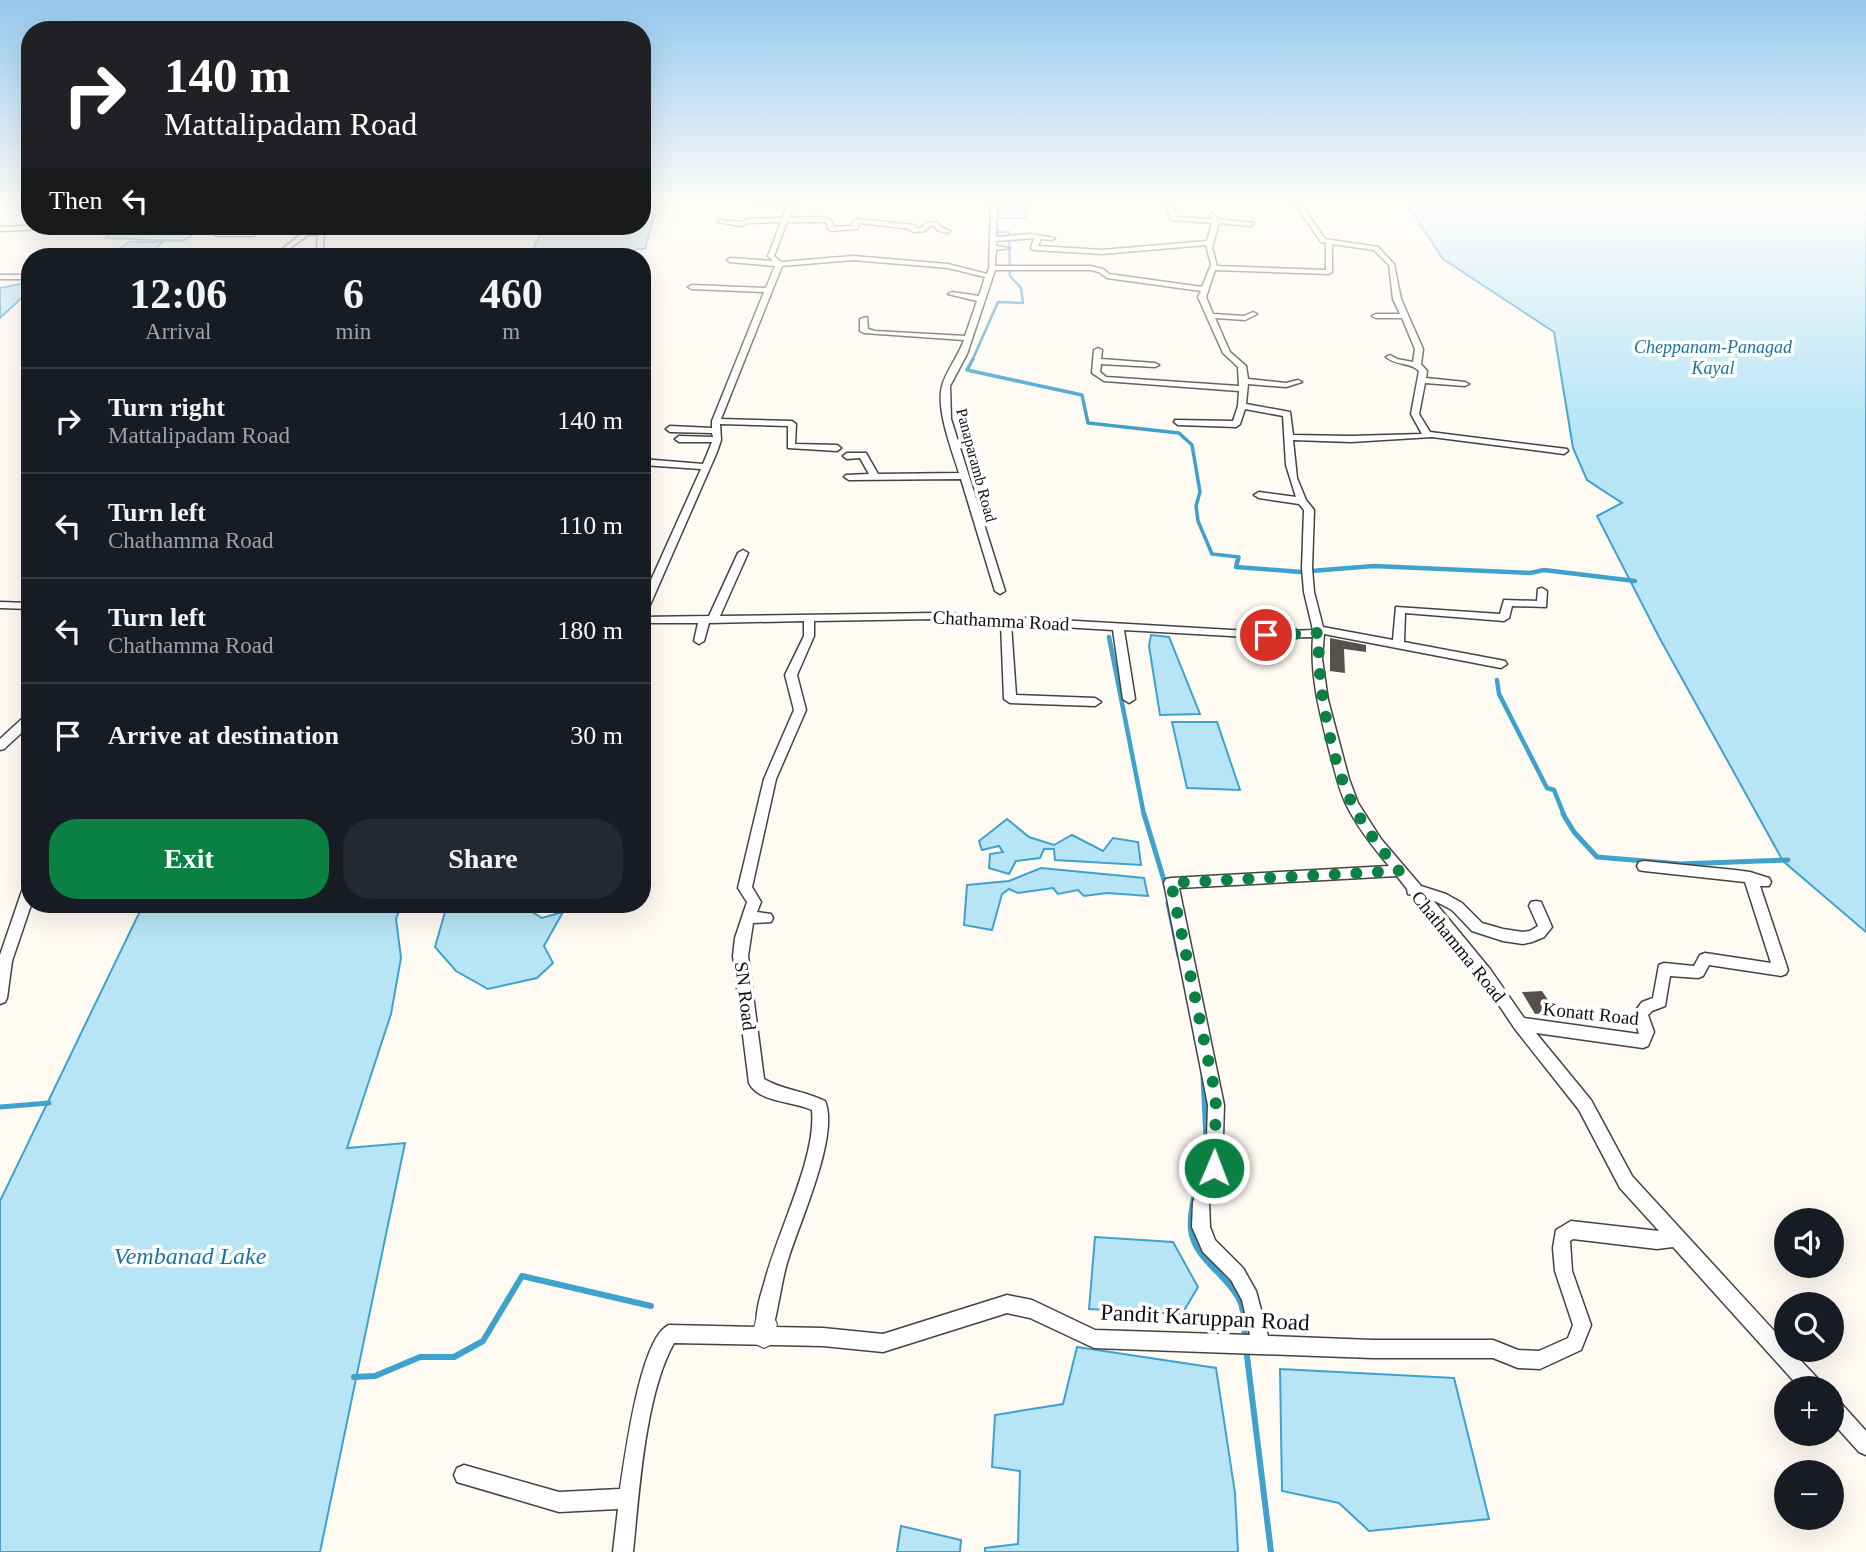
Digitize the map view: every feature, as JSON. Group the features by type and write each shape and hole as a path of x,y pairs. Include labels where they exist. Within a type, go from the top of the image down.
{"street":[{"path":"651,591 705,467 775,275"},
{"path":"958,282 965,275"},
{"name":"Panaparamb Road","path":"989,275 968,338 946,386 947,419 999,591"},
{"path":"1106,275 1205,289"},
{"path":"1178,422 1236,424 1242,406 1241,366 1227,353 1202,297 1210,275"},
{"path":"1392,275 1404,316 1419,349 1418,365"},
{"path":"0,277 21,277"},
{"path":"692,287 770,290"},
{"path":"952,294 981,299"},
{"path":"1211,316 1245,318 1253,314"},
{"path":"1376,316 1404,316"},
{"path":"864,319 864,331 875,334 968,338"},
{"path":"1098,350 1096,373 1104,379 1242,385 1298,382"},
{"path":"1227,353 1241,353"},
{"path":"1390,357 1395,361 1418,365 1423,371 1415,414 1427,434"},
{"path":"1097,361 1155,365"},
{"path":"1422,380 1465,384"},
{"path":"1242,406 1287,414 1292,483 1309,510 1308,592 1318,631 1501,664"},
{"path":"679,439 716,431 792,424 791,446 818,450 837,448"},
{"path":"670,429 716,431"},
{"path":"1289,437 1351,439 1427,434 1564,451"},
{"path":"847,456 863,455 875,476"},
{"path":"651,463 705,467"},
{"path":"849,477 964,476"},
{"path":"1259,495 1301,501"},
{"path":"699,641 743,553"},
{"path":"1398,644 1400,609 1504,618 1508,602 1542,605 1542,591"},
{"path":"0,605 21,606"},
{"name":"Chathamma Road","path":"651,620 936,616 1266,635 1318,631 1317,659 1322,700 1352,804 1413,890 1485,973 1520,1024 1585,1105 1626,1182 1802,1376"},
{"name":"SN Road","path":"764,1330 768,1297 823,1118 820,1106 803,1096 773,1095 757,1083 755,1048 740,961 741,936 754,902 745,888 770,779 800,710 791,675 810,636 810,619"},
{"path":"1006,620 1010,699 1095,702"},
{"path":"1118,625 1129,699"},
{"path":"0,746 21,726"},
{"name":"Konatt Road","path":"1520,1024 1643,1041 1647,1032 1640,1014 1647,1006 1660,1002 1664,969 1698,972 1705,959 1781,970 1757,879 1674,872 1644,866"},
{"path":"1260,1345 1250,1297 1237,1274 1209,1246 1200,1227 1201,1202 1214,1168 1216,1105 1171,883 1399,871"},
{"path":"1413,890 1441,895 1469,915 1477,927 1506,935 1534,937 1541,934 1545,927 1536,906"},
{"path":"0,998 5,961 21,913"},
{"path":"748,917 766,918"},
{"name":"Pandit Karuppan Road","path":"623,1552 641,1422 659,1346 669,1335 764,1330 883,1343 1007,1304 1032,1309 1094,1339 1493,1349 1518,1359 1540,1360 1575,1344 1583,1325 1564,1277 1560,1251 1562,1236 1571,1230 1657,1240 1675,1238"},
{"path":"1844,1421 1866,1445"},
{"path":"464,1475 559,1502 629,1499"}],"water":[{"name":"Cheppanam-Panagad Kayal","path":"1468,275 1866,275 1866,932 1783,861 1659,637 1597,516 1622,503 1587,480 1573,448 1554,332"},
{"path":"21,284 21,298 0,318 0,288"},
{"path":"1151,635 1169,637 1200,714 1160,715 1149,646"},
{"path":"1172,722 1217,722 1240,790 1187,788"},
{"path":"1007,819 1029,837 1054,845 1072,835 1103,851 1113,838 1138,842 1141,865 1055,860 1054,849 1044,849 1040,858 1016,861 1009,874 989,868 990,854 1003,852 999,846 982,850 979,841"},
{"path":"1041,868 1144,878 1148,896 1107,893 1084,896 1078,890 1058,894 1053,888 1018,893 1009,889 1002,894 992,930 964,925 967,885 1009,881"},
{"name":"Vembanad Lake","path":"139,913 398,913 396,919 401,958 391,1014 347,1148 405,1143 320,1552 0,1552 0,1201"},
{"path":"445,913 534,913 542,918 562,913 544,946 553,963 537,978 488,989 456,971 435,947"},
{"path":"1095,1237 1173,1242 1198,1287 1182,1314 1089,1309"},
{"path":"1077,1347 1216,1368 1235,1493 1238,1552 985,1552 985,1548 1018,1544 1020,1471 992,1467 995,1415 1063,1404"},
{"path":"1280,1369 1454,1378 1489,1519 1369,1531 1339,1503 1282,1491"},
{"path":"901,1526 961,1540 960,1552 897,1552"}],"building":[{"path":"1330,638 1366,645 1366,652 1344,649 1345,673 1330,671"},
{"path":"1542,991 1556,1012 1535,1014 1522,992"}],"waterway":[{"path":"972,360 998,302 1023,303 1021,288 1010,275"},
{"path":"972,360 967,370 1082,395 1088,423 1179,433 1192,445 1200,492 1196,506 1198,521 1212,554 1239,557 1238,561"},
{"path":"1238,559 1236,567 1301,572"},
{"path":"1311,571 1374,566 1530,573 1544,570 1635,581"},
{"path":"1109,637 1144,815"},
{"path":"1497,680 1499,694 1547,788 1554,790 1564,815"},
{"path":"1144,814 1166,887"},
{"path":"1563,814 1574,832 1597,857 1680,864 1788,860"},
{"path":"1168,903 1179,956"},
{"path":"1203,1077 1206,1140"},
{"path":"0,1107 49,1103"},
{"path":"1206,1140 1204,1161 1192,1206 1191,1230 1198,1250 1228,1283 1242,1305 1245,1339"},
{"path":"354,1377 375,1376 420,1357 454,1357 483,1341 522,1276 651,1306"},
{"path":"1246,1348 1271,1552"}],"route":[{"path":"1214,1168 1216,1105 1213,1083 1171,883 1399,871 1376,842 1352,804 1343,779 1322,700 1317,659 1319,633 1266,635"}]}
